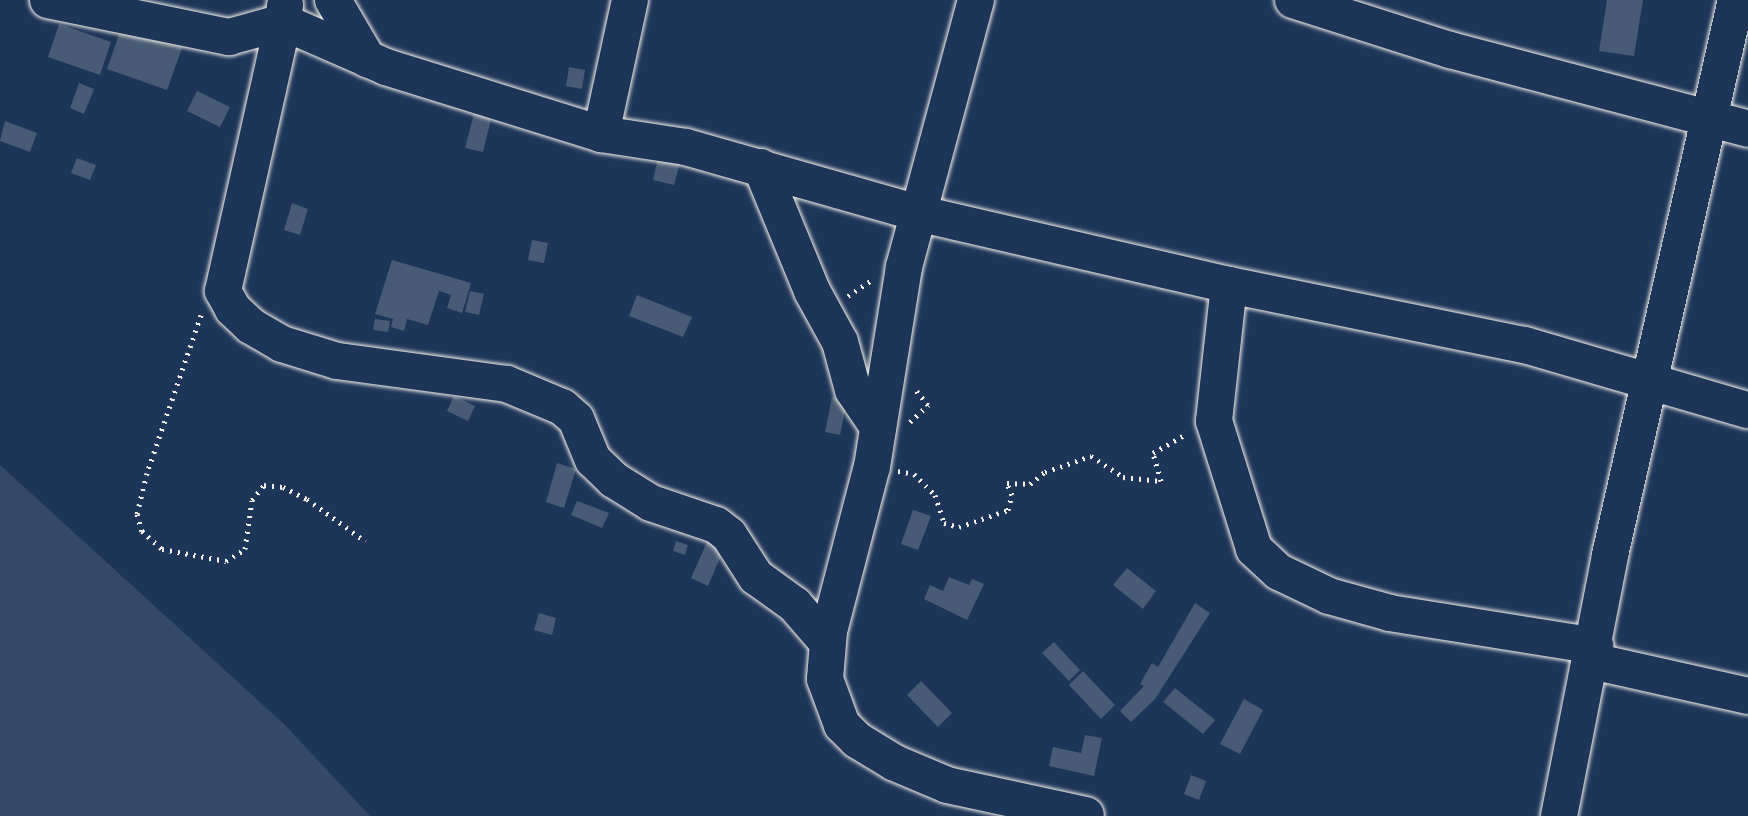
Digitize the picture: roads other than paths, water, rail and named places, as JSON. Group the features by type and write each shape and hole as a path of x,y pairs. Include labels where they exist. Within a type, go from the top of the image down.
{"street":[{"path":"48,0 229,37 284,11"},
{"path":"333,0 368,60"},
{"path":"601,134 630,0"},
{"path":"976,0 904,267 872,466 827,642 825,679 830,704 842,725 866,747 947,785 1086,815"},
{"path":"1293,0 1450,50 1748,129"},
{"path":"1559,816 1594,654 1610,555 1653,382 1736,0"},
{"path":"284,11 368,60 601,134 686,147 917,213 1229,285 1525,345 1748,410"},
{"path":"284,11 223,291 251,326 282,344 337,361 507,384 562,407 576,419 593,460 614,480 678,515 716,525 729,535 756,577 795,605 827,642"},
{"path":"761,167 840,342 853,390 878,427"},
{"path":"1229,285 1214,421 1254,549 1279,572 1329,596 1390,613 1594,654 1748,696"},
{"path":"795,605 843,577"}]}
